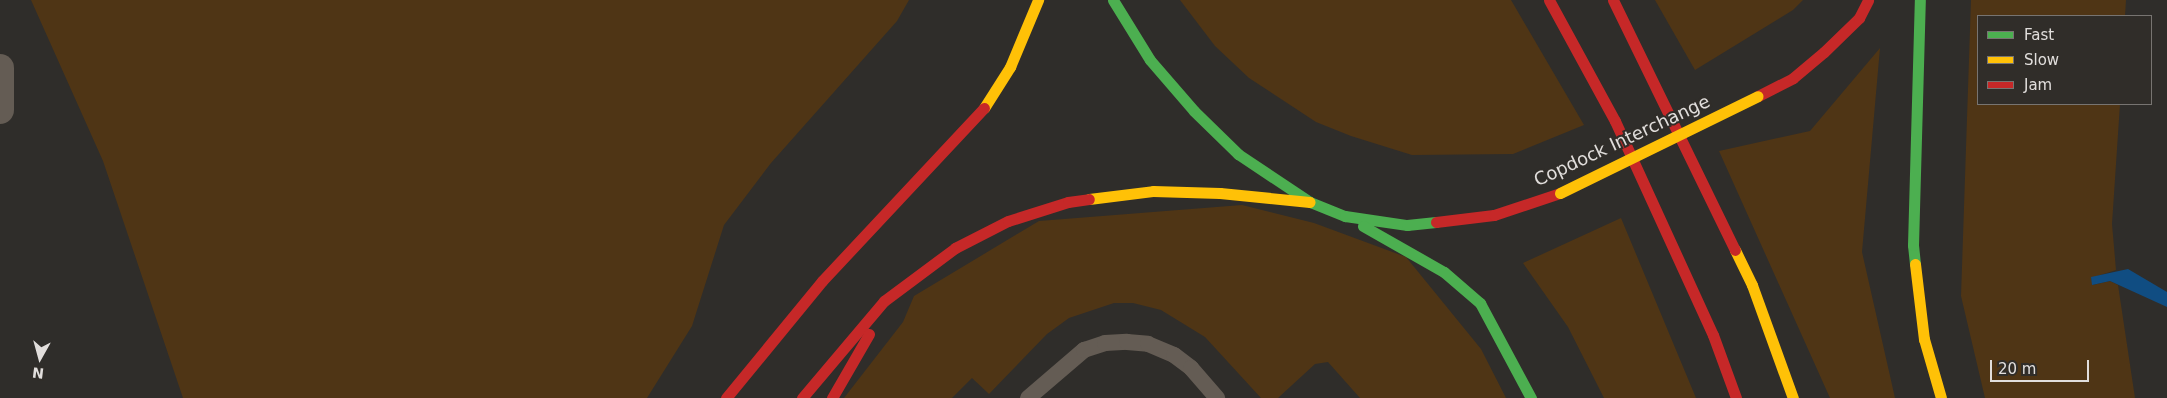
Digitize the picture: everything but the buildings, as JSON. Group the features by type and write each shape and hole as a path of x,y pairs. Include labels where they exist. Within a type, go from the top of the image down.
{"main road":[{"path":"726,398 822,281 992,100 1010,67 1038,0"},
{"name":"Copdock Interchange","path":"1113,0 1150,60 1194,111 1238,154 1310,202 1344,216 1407,225 1494,215 1560,193 1793,78 1824,52 1858,18 1868,0"},
{"path":"1550,0 1615,121 1713,335 1736,398"},
{"path":"1613,0 1752,286 1793,398"},
{"path":"1920,0 1913,244 1924,339 1941,398"},
{"path":"802,398 884,301 955,248 1008,221 1068,202 1107,195 1153,192 1220,192 1310,202"},
{"path":"1344,216 1416,254 1444,272 1480,303 1531,398"},
{"path":"832,398 860,353 884,301"}],"street":[{"path":"0,68 0,110"}],"lane":[{"path":"1028,398 1084,350 1105,343 1127,342 1148,344 1174,355 1191,368 1217,398"}],"shaded area":[{"path":"31,0 909,0 897,21 771,163 724,225 692,326 647,398 183,398 103,161"},
{"path":"1180,0 1511,0 1584,125 1513,154 1412,155 1351,136 1316,122 1249,78 1215,46"},
{"path":"1655,0 1803,0 1793,10 1695,70"},
{"path":"1971,0 2126,0 2125,15 1977,15 1977,105 2120,105 2112,224 2116,270 2091,278 2093,285 2110,281 2118,285 2135,398 1985,398 1961,296"},
{"path":"1880,48 1862,252 1895,398 1830,398 1719,151 1810,131"},
{"path":"1242,205 1314,223 1406,257 1481,349 1506,398 1360,398 1328,362 1315,364 1278,398 1261,398 1205,337 1161,310 1133,303 1114,303 1069,318 1047,334 989,394 972,378 952,398 844,398 903,322 914,296 1039,221"},
{"path":"1621,218 1696,398 1604,398 1568,327 1523,263"}],"water":[{"path":"2128,269 2167,292 2167,307 2110,281 2092,285 2091,277"}],"traffic: fast":[{"path":"1113,0 1150,60 1194,111 1238,154 1310,202 1345,216 1407,225 1436,222"},
{"path":"1915,264 1913,245 1920,0"},
{"path":"1363,226 1444,272 1480,303 1531,398"}],"traffic: slow":[{"path":"984,108 1010,67 1038,0"},
{"path":"1560,193 1758,96"},
{"path":"1089,199 1153,191 1220,193 1310,202"},
{"path":"1735,250 1752,285 1793,398"},
{"path":"1915,264 1924,339 1941,398"}],"traffic: jam":[{"path":"1549,0 1615,121 1713,335 1736,398"},
{"path":"1613,0 1735,250"},
{"path":"1758,96 1793,78 1824,52 1859,18 1868,0"},
{"path":"726,398 822,281 984,108"},
{"path":"1436,222 1494,215 1560,193"},
{"path":"802,398 884,301 955,248 1008,221 1068,202 1089,199"},
{"path":"832,398 869,334"}]}
